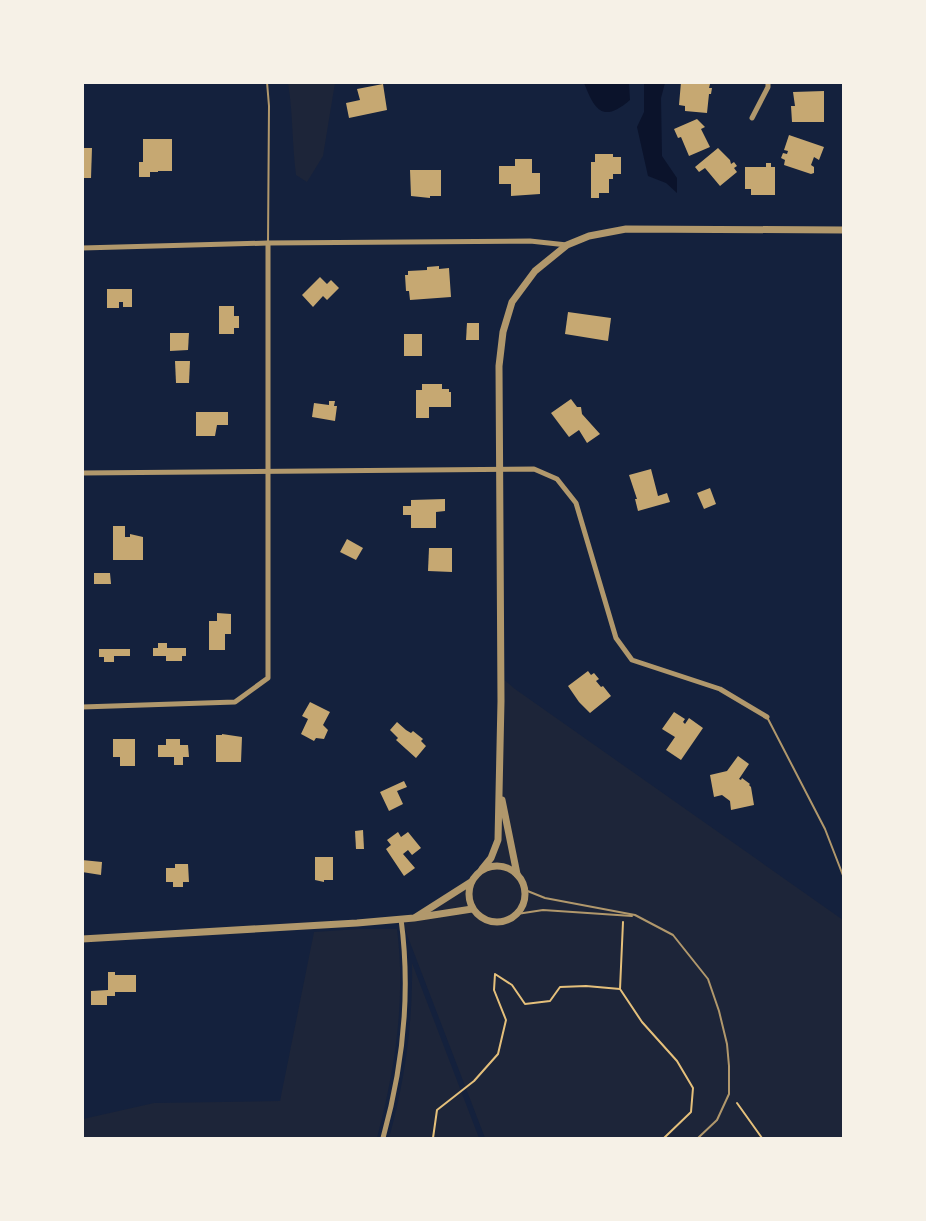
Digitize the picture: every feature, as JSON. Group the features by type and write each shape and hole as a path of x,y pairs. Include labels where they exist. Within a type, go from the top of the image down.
{"street":[{"path":"752,118 768,87 768,82"},
{"path":"414,918 471,882 491,858 498,840 500,789 498,366 503,332 512,302 535,271 567,245 589,236 626,229 843,230"},
{"path":"82,248 268,243 530,241 567,245"},
{"path":"82,707 235,702 268,678 268,243"},
{"path":"82,473 534,469 557,479 576,503 616,638 632,660 720,689 766,717"},
{"path":"471,882 469,900 472,909 478,916 494,922 510,919 517,914 525,899 525,890 517,874 500,789"},
{"path":"482,869 500,866 510,868 517,874"},
{"path":"82,939 414,918 472,909"},
{"path":"383,1138 402,1044 407,998 406,952 401,919"}],"lane":[{"path":"267,82 270,206 268,243"},
{"path":"766,717 825,829 843,878"},
{"path":"525,890 545,898 635,915 673,935 708,979 727,1044 729,1094 717,1120 698,1138"},
{"path":"517,914 543,910 635,915"}],"path":[{"path":"624,916 620,989 642,1022 677,1060 693,1088 691,1112 664,1138"},
{"path":"433,1138 436,1110 474,1082 498,1054 506,1020 494,990 495,974 512,985 525,1004 550,1001 560,987 586,986 620,989"},
{"path":"737,1103 762,1138"}],"shaded area":[{"path":"288,83 335,83 323,156 307,182 296,175"},
{"path":"584,83 629,83 630,100 613,111 601,111 592,101"},
{"path":"644,83 665,83 661,98 662,156 677,178 677,193 666,183 648,176 637,127 644,112"},
{"path":"500,676 515,689 843,920 843,1138 485,1138 401,919 414,918 471,882 482,869 498,840"},
{"path":"397,929 400,982 397,1034 389,1086 377,1138 83,1138 83,1119 154,1103 280,1101 314,932"},
{"path":"412,963 479,1138 389,1138 407,1051"}],"building":[{"path":"681,82 710,84 709,88 712,88 707,113 685,111 685,106 679,105"},
{"path":"383,84 387,110 349,118 346,103 360,100 357,89"},
{"path":"824,91 824,122 792,122 791,106 795,106 793,92"},
{"path":"697,119 705,127 701,129 710,147 689,156 681,137 678,138 674,129"},
{"path":"789,135 824,147 819,160 814,157 811,165 814,167 814,173 784,165 785,160 781,158 783,153 787,154 788,151 784,150"},
{"path":"143,139 172,139 172,171 150,172 150,177 139,177 139,162 143,162"},
{"path":"82,148 92,148 91,178 82,178"},
{"path":"718,148 731,164 734,162 737,166 734,168 737,172 720,186 705,168 699,172 695,167"},
{"path":"595,154 613,154 613,157 621,157 621,174 613,174 613,179 609,179 609,193 599,193 599,198 591,198 591,162 595,162"},
{"path":"515,159 532,159 532,173 540,173 540,194 511,196 511,184 499,184 499,166 515,166"},
{"path":"766,163 771,163 771,167 775,167 775,195 751,195 751,189 745,189 745,167 766,167"},
{"path":"410,170 441,170 441,196 430,196 430,198 411,196"},
{"path":"439,266 439,269 449,268 451,297 410,300 409,291 406,291 405,275 408,275 408,271 427,270 427,267"},
{"path":"320,277 327,284 331,280 339,288 327,300 323,296 313,307 302,295"},
{"path":"107,289 132,289 132,307 123,307 123,302 119,302 119,308 107,308"},
{"path":"219,306 234,306 234,316 239,316 239,328 234,328 234,334 219,334"},
{"path":"568,312 611,318 608,341 565,334"},
{"path":"467,323 479,323 479,340 466,340"},
{"path":"170,333 189,333 188,350 170,351"},
{"path":"404,334 422,334 422,356 404,356"},
{"path":"175,361 190,361 189,383 176,383"},
{"path":"422,384 442,384 442,389 449,389 451,407 429,407 429,418 416,418 416,390 422,390"},
{"path":"571,399 577,407 581,407 582,414 600,434 587,443 579,430 569,437 551,413"},
{"path":"329,401 335,401 334,406 337,406 335,421 312,417 314,403 329,405"},
{"path":"196,412 228,412 228,425 217,425 215,436 196,436"},
{"path":"651,469 658,496 667,493 670,502 638,511 635,499 637,499 629,475"},
{"path":"710,488 716,504 704,509 697,493"},
{"path":"445,499 445,511 436,512 436,528 411,528 411,515 403,515 403,506 411,506 411,500"},
{"path":"113,526 125,526 125,537 130,537 130,534 143,537 143,560 113,560"},
{"path":"347,539 363,548 356,560 340,552"},
{"path":"429,548 452,548 452,572 428,571"},
{"path":"94,573 110,573 111,584 94,584"},
{"path":"217,613 231,614 231,634 225,634 225,650 209,650 209,621 217,621"},
{"path":"158,643 167,643 167,648 186,648 186,656 182,656 182,661 166,661 166,656 153,656 153,648 158,648"},
{"path":"99,649 130,649 130,656 114,656 114,662 104,662 104,657 99,657"},
{"path":"588,671 591,675 594,673 599,679 596,681 611,696 590,713 568,686"},
{"path":"310,702 330,712 323,725 328,730 324,739 316,738 314,741 301,734 308,719 302,716"},
{"path":"674,712 685,719 683,722 685,724 689,718 703,728 681,760 666,750 675,737 662,729"},
{"path":"397,722 423,739 421,741 426,746 416,758 396,740 398,738 390,730"},
{"path":"216,735 242,737 241,762 216,762"},
{"path":"113,739 135,739 135,766 120,766 120,757 113,757"},
{"path":"166,739 180,739 180,745 188,745 189,757 183,757 183,765 174,765 174,757 158,757 158,745 166,745"},
{"path":"738,756 749,764 739,779 742,778 750,784 754,805 731,810 730,801 722,795 714,797 710,775 727,771"},
{"path":"404,781 407,787 397,791 403,804 389,811 380,792"},
{"path":"363,830 364,849 356,849 355,831"},
{"path":"398,832 401,837 408,832 421,848 412,855 408,850 403,854 415,868 404,876 386,849 391,845 387,840"},
{"path":"315,857 333,857 333,880 324,880 324,882 315,880"},
{"path":"82,860 102,862 101,875 82,872"},
{"path":"175,864 188,864 189,882 183,882 183,887 173,887 173,882 166,882 166,868 175,868"},
{"path":"108,972 115,972 115,975 136,975 136,992 115,992 115,996 107,996 107,1005 91,1005 91,991 108,990"}]}
